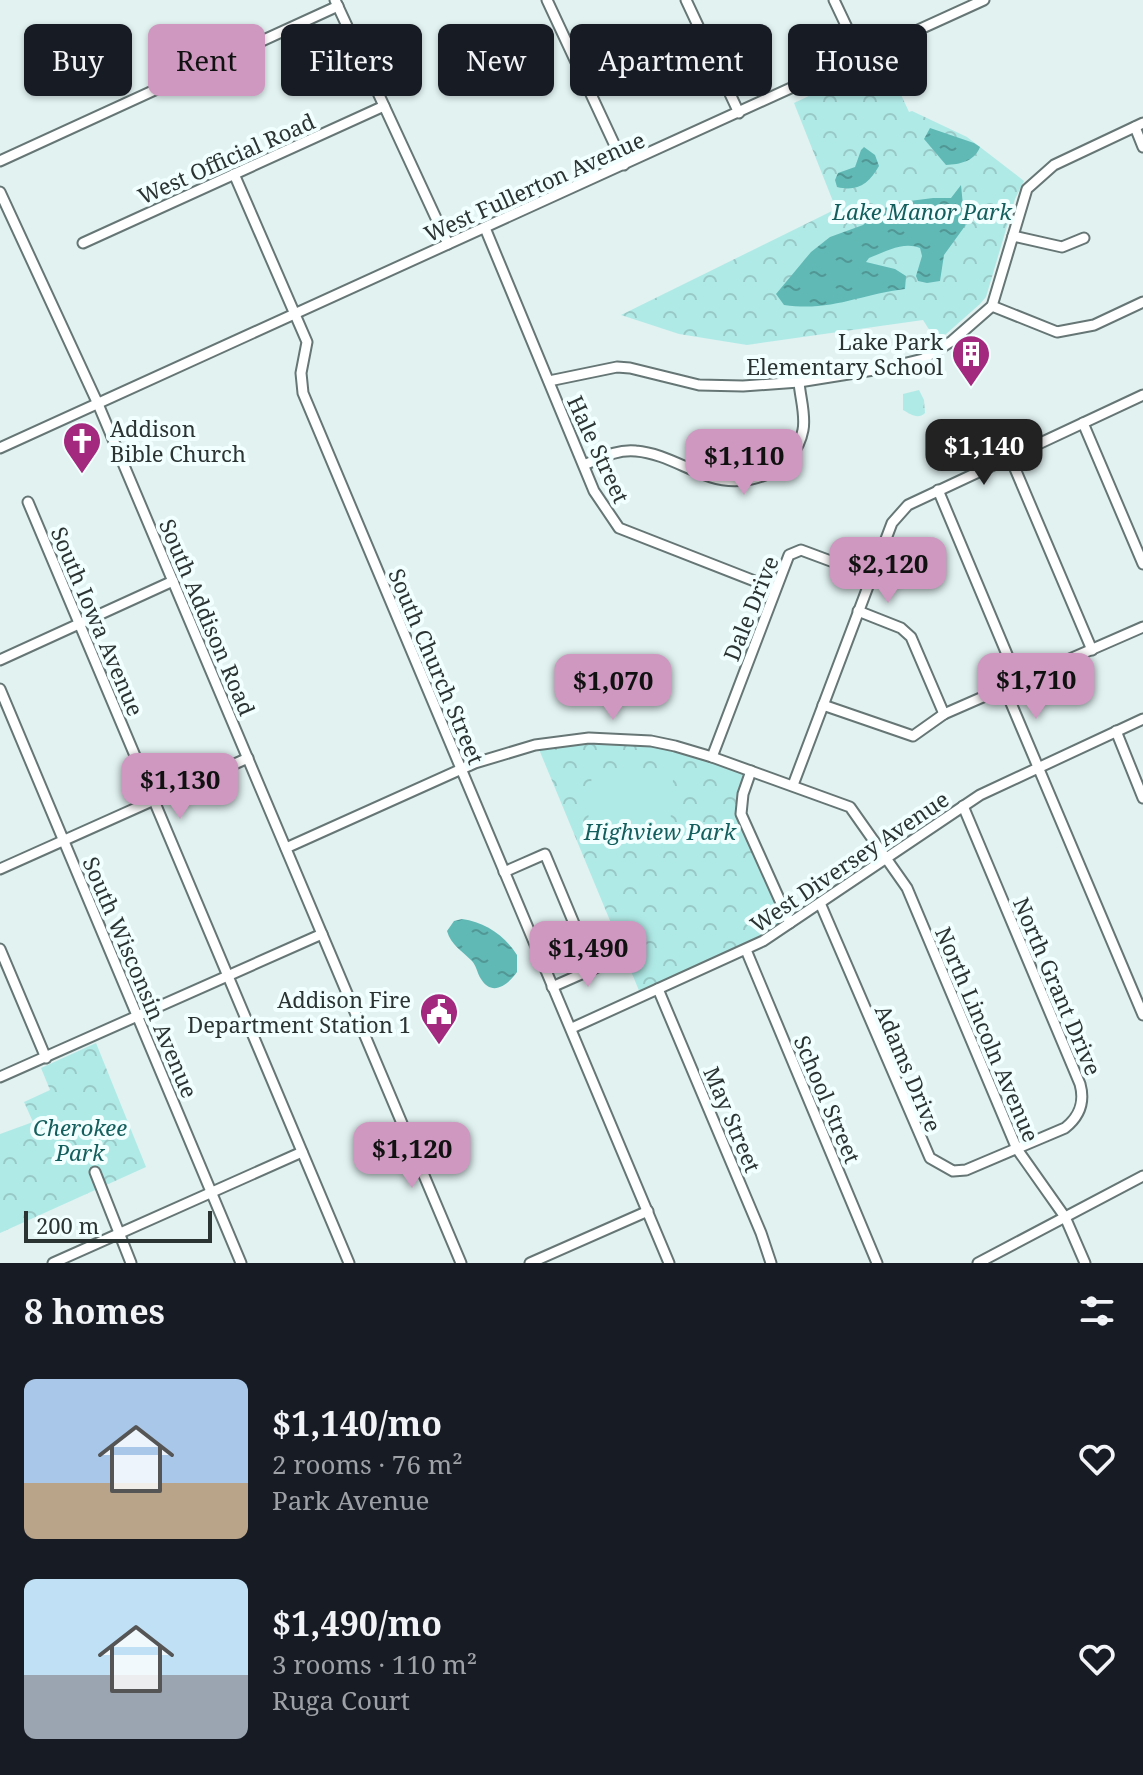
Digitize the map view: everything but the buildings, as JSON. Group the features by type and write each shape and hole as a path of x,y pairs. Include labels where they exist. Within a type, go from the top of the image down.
{"street":[{"path":"547,0 624,165"},
{"path":"686,0 739,113"},
{"path":"834,0 845,24"},
{"name":"West Fullerton Avenue","path":"927,26 984,0"},
{"path":"0,161 337,3 448,244"},
{"name":"West Fullerton Avenue","path":"0,448 788,91"},
{"name":"West Official Road","path":"83,243 384,106"},
{"path":"549,381 617,367 712,387 799,382 923,359 952,341 992,306 1027,189 1046,170 1139,125 1143,147"},
{"name":"South Church Street","path":"234,174 307,342 301,373 303,393 669,1263"},
{"name":"South Addison Road","path":"0,192 98,404 461,1263"},
{"name":"Hale Street","path":"485,228 584,465 602,505 619,528 775,589"},
{"path":"1013,236 1062,247 1084,238"},
{"path":"992,306 1056,337 1094,325 1143,302"},
{"path":"584,465 614,452 636,450 725,480 764,476 789,459 800,442 804,423 799,382"},
{"path":"793,785 892,523 908,505 1143,395"},
{"path":"1083,423 1143,564"},
{"path":"1010,457 1092,650"},
{"path":"938,490 1019,683"},
{"name":"South Iowa Avenue","path":"28,502 349,1263"},
{"name":"Dale Drive","path":"712,757 789,555 797,550 871,576"},
{"path":"0,660 173,581"},
{"path":"858,611 901,628 914,641 944,714"},
{"path":"823,705 913,736 944,714 1143,627"},
{"name":"South Wisconsin Avenue","path":"0,689 241,1263"},
{"path":"1005,689 1143,1015"},
{"name":"West Diversey Avenue","path":"572,1028 746,950 997,785 1143,719"},
{"path":"1116,731 1143,798"},
{"name":"North Lincoln Avenue","path":"286,848 461,769 525,747 589,738 651,741 712,757 850,807 907,888 1017,1149 1065,1217 1085,1263"},
{"path":"0,869 248,758"},
{"path":"751,771 743,794 741,814 790,923"},
{"name":"North Grant Drive","path":"963,806 1082,1092 1080,1111 1069,1125 1017,1149"},
{"path":"504,872 545,854 593,969"},
{"name":"Adams Drive","path":"820,903 930,1158 944,1167 960,1171 1017,1149"},
{"path":"0,1077 322,934"},
{"path":"0,949 46,1058"},
{"name":"School Street","path":"746,950 877,1263"},
{"path":"552,987 611,961"},
{"name":"May Street","path":"658,989 771,1263"},
{"path":"53,1263 302,1152"},
{"path":"95,1172 131,1263"},
{"path":"978,1263 1143,1176"},
{"path":"530,1263 648,1211"}],"green space":[{"name":"Lake Manor Park","path":"809,96 902,96 909,112 967,137 1024,181 1015,199 986,297 937,342 923,320 747,345 679,334 621,315 836,209 794,103"},
{"path":"919,390 925,413 911,415 903,410 903,394"},
{"name":"Highview Park","path":"628,742 678,750 747,773 738,808 785,921 743,945 640,993 538,747"},
{"path":"592,773 673,779 670,829 588,823"},
{"name":"Cherokee Park","path":"96,1043 146,1167 0,1233 0,1134 33,1122 24,1102 50,1090 41,1068"}],"water":[{"path":"930,128 980,147 970,159 946,165 924,139"},
{"path":"864,147 875,155 879,166 875,172 867,182 856,187 837,187 835,180 838,173 855,167"},
{"path":"961,185 965,226 944,255 940,281 918,281 916,276 922,256 920,248 907,246 888,250 866,262 895,269 906,276 905,289 801,307 784,305 776,294 811,252 830,237 863,225 877,212 894,203 951,198"},
{"path":"462,919 493,931 517,955 517,972 505,985 495,988 485,984 472,961 451,940 447,931 454,921"}],"place":[{"name":"Lake Park Elementary School","path":"971,388"},
{"name":"Addison Bible Church","path":"82,475"},
{"name":"Addison Fire Department Station 1","path":"439,1046"}]}
